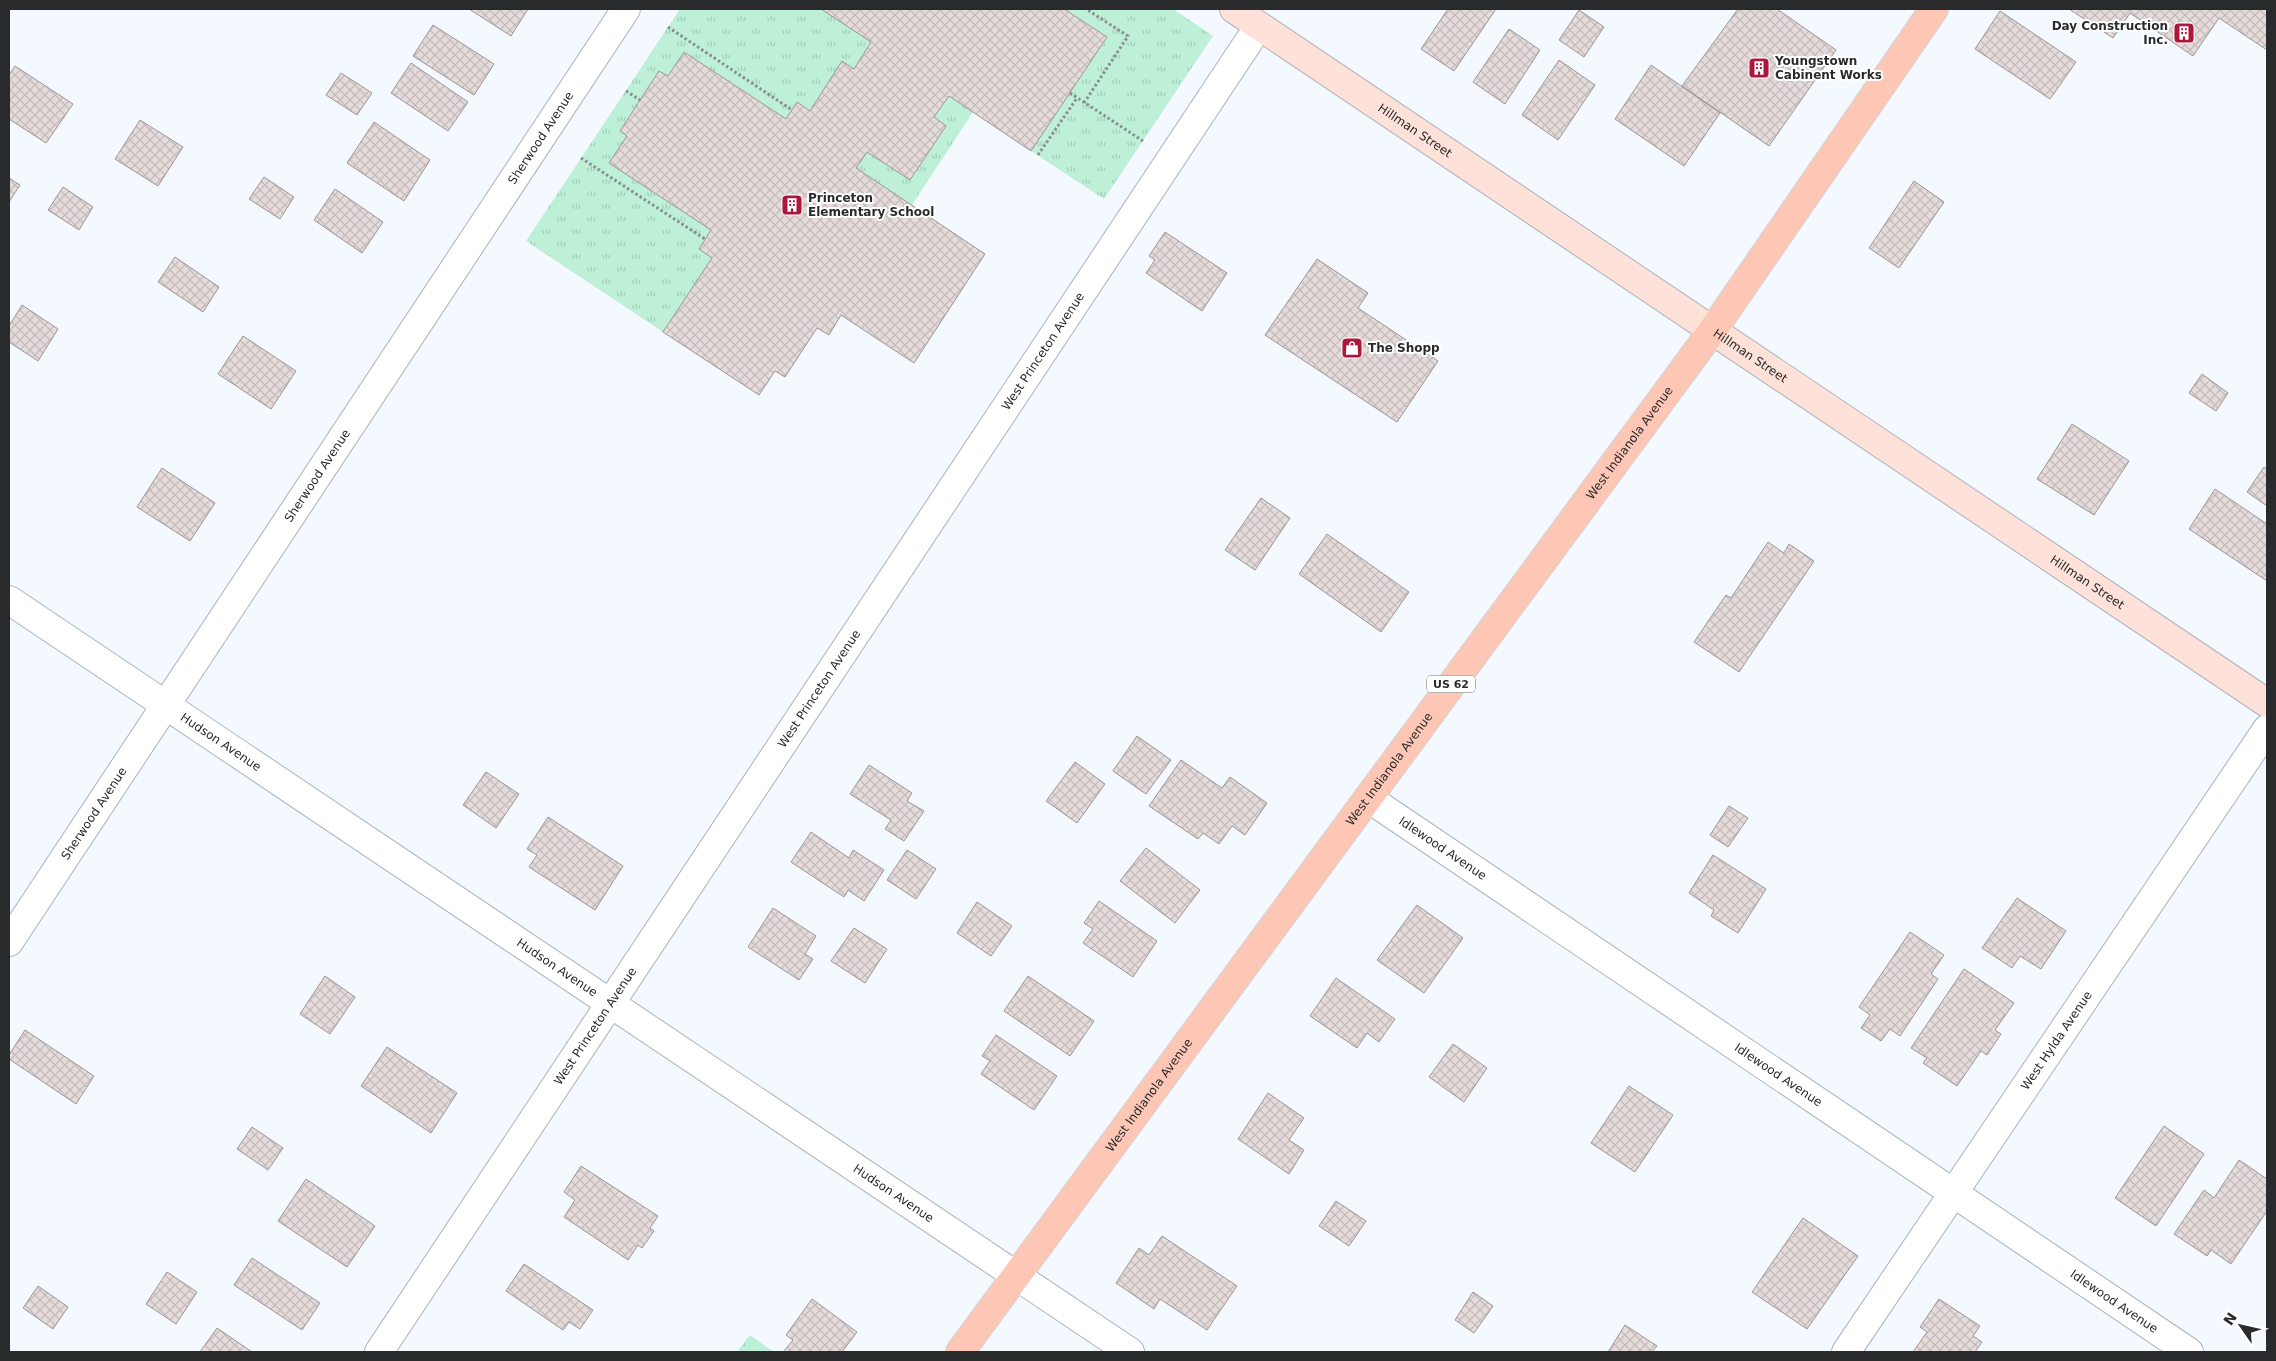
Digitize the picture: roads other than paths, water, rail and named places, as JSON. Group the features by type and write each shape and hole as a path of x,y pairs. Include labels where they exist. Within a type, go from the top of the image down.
{"main road":[{"name":"West Indianola Avenue","path":"960,1352 1712,331 1934,9"}],"street":[{"name":"Sherwood Avenue","path":"9,942 626,9"},
{"name":"Hillman Street","path":"1234,9 2267,703"},
{"name":"West Princeton Avenue","path":"379,1352 1259,26"},
{"name":"Hudson Avenue","path":"9,600 1130,1352"},
{"name":"West Hylda Avenue","path":"1846,1352 2267,729"},
{"name":"Idlewood Avenue","path":"1368,798 2189,1352"}],"place":[{"name":"Day Construction Inc.","path":"2184,33"},
{"name":"Youngstown Cabinent Works","path":"1759,68"},
{"name":"Princeton Elementary School","path":"792,205"},
{"name":"The Shopp","path":"1352,348"}]}
